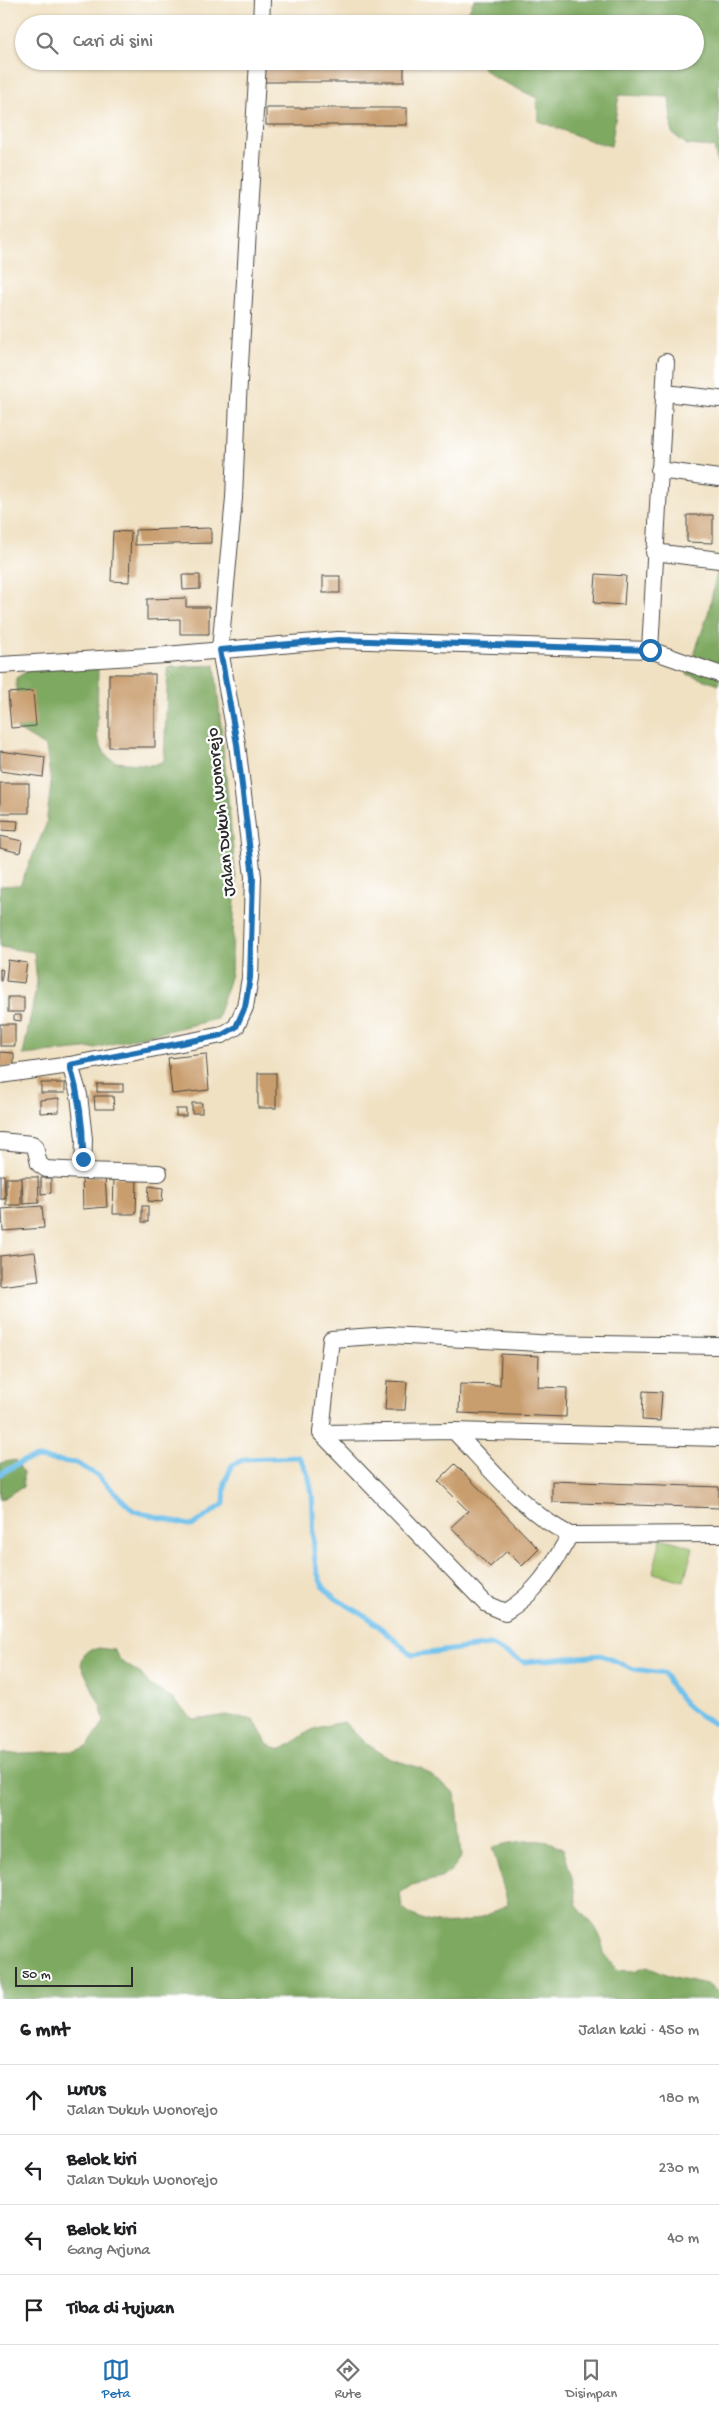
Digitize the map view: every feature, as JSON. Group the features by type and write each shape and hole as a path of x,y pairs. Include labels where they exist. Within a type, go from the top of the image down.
{"street":[{"path":"261,15 262,0"},
{"name":"Jalan Dukuh Wonorejo","path":"0,1075 70,1065 222,1035 236,1027 245,1007 250,978 253,877 237,744 220,650 234,498 257,70"},
{"path":"650,650 666,362"},
{"path":"665,393 719,399"},
{"path":"659,470 719,478"},
{"path":"654,552 719,560"},
{"path":"0,665 338,640 650,650 719,674"},
{"path":"70,1065 79,1095 84,1139 83,1171"},
{"path":"0,1141 32,1144 35,1146 39,1164 46,1169 159,1173"},
{"path":"321,1433 331,1339 389,1335 539,1342 719,1346"},
{"path":"321,1433 454,1431 719,1438"},
{"path":"454,1431 521,1500 548,1524 570,1535 719,1534"},
{"path":"321,1433 486,1604 505,1612 520,1603 546,1578 570,1535"}],"green space":[{"path":"474,0 719,0 719,172 714,147 687,145 672,133 669,97 619,95 611,146 594,142 538,121 537,98 493,77 486,70 704,70 704,15 466,15"},
{"path":"717,572 719,572 719,685 687,674 708,614"},
{"path":"98,665 97,737 106,756 116,762 153,765 164,761 168,667 215,665 236,879 231,974 217,1019 95,1048 23,1055 37,983 34,952 0,947 0,886 20,885 46,825 51,784 46,747 17,729 16,678 31,669"},
{"path":"15,1460 23,1472 23,1487 0,1500 0,1463"},
{"path":"661,1538 693,1547 684,1581 653,1573"},
{"path":"99,1648 114,1650 121,1661 141,1674 150,1685 174,1700 194,1720 226,1715 254,1720 268,1745 281,1749 314,1729 344,1722 365,1743 391,1759 421,1768 455,1793 461,1856 453,1869 441,1878 412,1885 400,1893 402,1907 414,1915 426,1921 454,1923 482,1917 496,1911 508,1904 492,1847 528,1841 555,1844 563,1848 572,1878 577,1906 595,1927 602,1940 603,1953 618,1970 634,1971 647,1966 674,1977 707,1984 719,1993 719,1999 0,1999 0,1754 73,1751 87,1747 104,1722 101,1707 81,1665 85,1652"}],"building":[{"path":"259,70 404,70 404,82 259,82"},
{"path":"266,108 407,108 407,125 266,125"},
{"path":"687,515 713,515 713,543 687,542"},
{"path":"211,528 211,543 135,545 135,530"},
{"path":"113,531 131,532 129,582 111,581"},
{"path":"596,574 626,576 624,605 594,603"},
{"path":"182,575 200,575 200,589 183,590"},
{"path":"323,576 340,576 340,593 323,593"},
{"path":"186,598 186,607 209,607 209,634 180,634 180,619 147,620 147,599"},
{"path":"109,674 155,674 155,747 109,747"},
{"path":"33,691 36,726 11,728 8,693"},
{"path":"0,751 45,757 43,777 0,771"},
{"path":"0,783 29,783 29,813 0,813"},
{"path":"0,820 18,821 17,831 0,830"},
{"path":"0,836 22,841 20,853 0,848"},
{"path":"8,960 27,963 24,983 6,981"},
{"path":"0,969 3,970 1,981 0,981"},
{"path":"8,997 24,997 24,1012 8,1012"},
{"path":"14,1015 21,1015 21,1021 14,1020"},
{"path":"0,1024 15,1024 15,1046 0,1046"},
{"path":"0,1052 14,1053 14,1067 0,1067"},
{"path":"206,1054 209,1090 172,1094 168,1058"},
{"path":"258,1073 276,1073 276,1108 258,1108"},
{"path":"41,1083 65,1083 65,1093 41,1093"},
{"path":"97,1084 123,1084 123,1092 97,1092"},
{"path":"94,1096 113,1096 114,1109 95,1109"},
{"path":"59,1098 59,1112 40,1113 40,1100"},
{"path":"192,1103 202,1103 202,1113 192,1113"},
{"path":"176,1109 186,1109 186,1116 176,1116"},
{"path":"0,1175 4,1175 5,1199 0,1199"},
{"path":"105,1176 107,1207 83,1209 82,1177"},
{"path":"22,1177 38,1177 39,1203 23,1204"},
{"path":"114,1177 137,1178 136,1214 113,1214"},
{"path":"6,1178 21,1178 21,1205 6,1205"},
{"path":"41,1178 51,1178 51,1193 41,1194"},
{"path":"149,1186 163,1188 162,1202 148,1201"},
{"path":"42,1206 44,1228 3,1231 2,1209"},
{"path":"142,1206 148,1206 148,1222 142,1222"},
{"path":"35,1252 39,1281 0,1286 0,1256"},
{"path":"501,1354 539,1356 538,1387 567,1388 566,1417 459,1413 460,1384 500,1385"},
{"path":"387,1381 407,1382 405,1410 385,1410"},
{"path":"643,1391 662,1392 660,1421 642,1420"},
{"path":"455,1464 539,1549 522,1566 507,1551 490,1567 451,1527 468,1511 438,1481"},
{"path":"552,1481 719,1487 719,1508 552,1502"}],"waterway":[{"path":"0,1474 23,1461 38,1458 76,1463 97,1475 134,1511 192,1526 224,1504 225,1483 232,1465 245,1459 299,1457 311,1486 314,1550 320,1580 335,1598 365,1615 412,1655 490,1645 524,1662 601,1655 634,1669 664,1673 686,1705 719,1726"}],"route":[{"path":"83,1159 84,1139 79,1095 70,1065 222,1035 236,1027 245,1007 250,978 253,877 237,744 220,650 338,640 650,650"}]}
